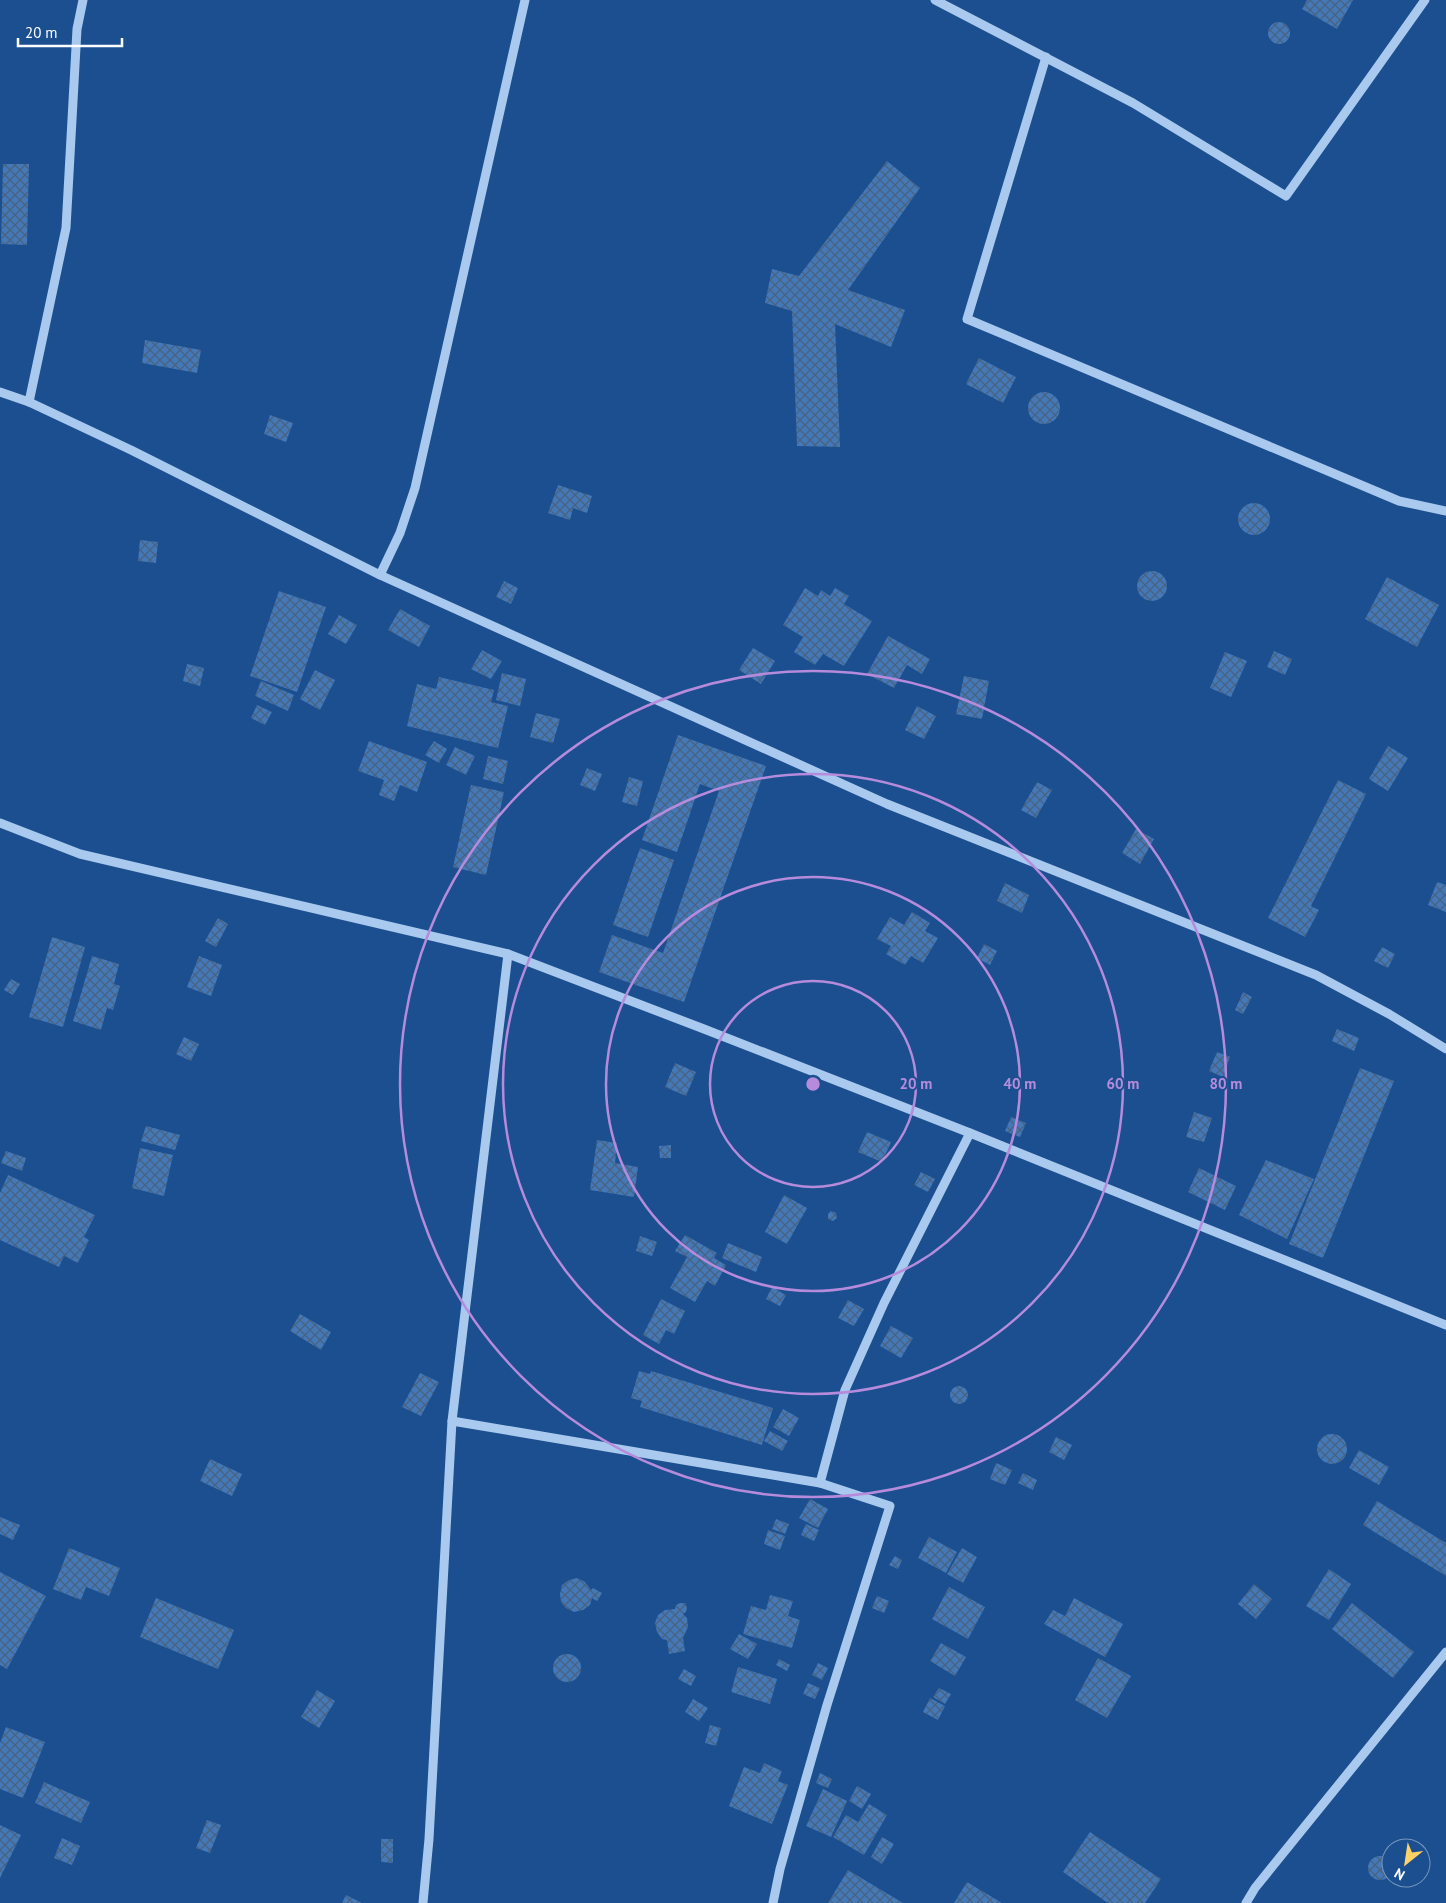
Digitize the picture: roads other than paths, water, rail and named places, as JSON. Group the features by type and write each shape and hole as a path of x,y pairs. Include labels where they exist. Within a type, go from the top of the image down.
{"street":[{"path":"29,402 66,228 78,28 83,0"},
{"path":"380,575 400,533 415,488 525,0"},
{"path":"935,0 1133,103 1286,196 1424,0"},
{"path":"1046,57 967,319 1399,501 1446,511"},
{"path":"0,392 29,402 131,450 380,575 887,804 1316,975 1388,1014 1446,1049"},
{"path":"0,823 80,854 508,954 970,1133 1446,1325"},
{"path":"423,1903 429,1839 452,1421 508,954"},
{"path":"820,1483 845,1390 884,1302 970,1133"},
{"path":"452,1421 820,1483 890,1506 827,1705 780,1869 773,1903"},
{"path":"1246,1903 1255,1888 1446,1652"}]}
